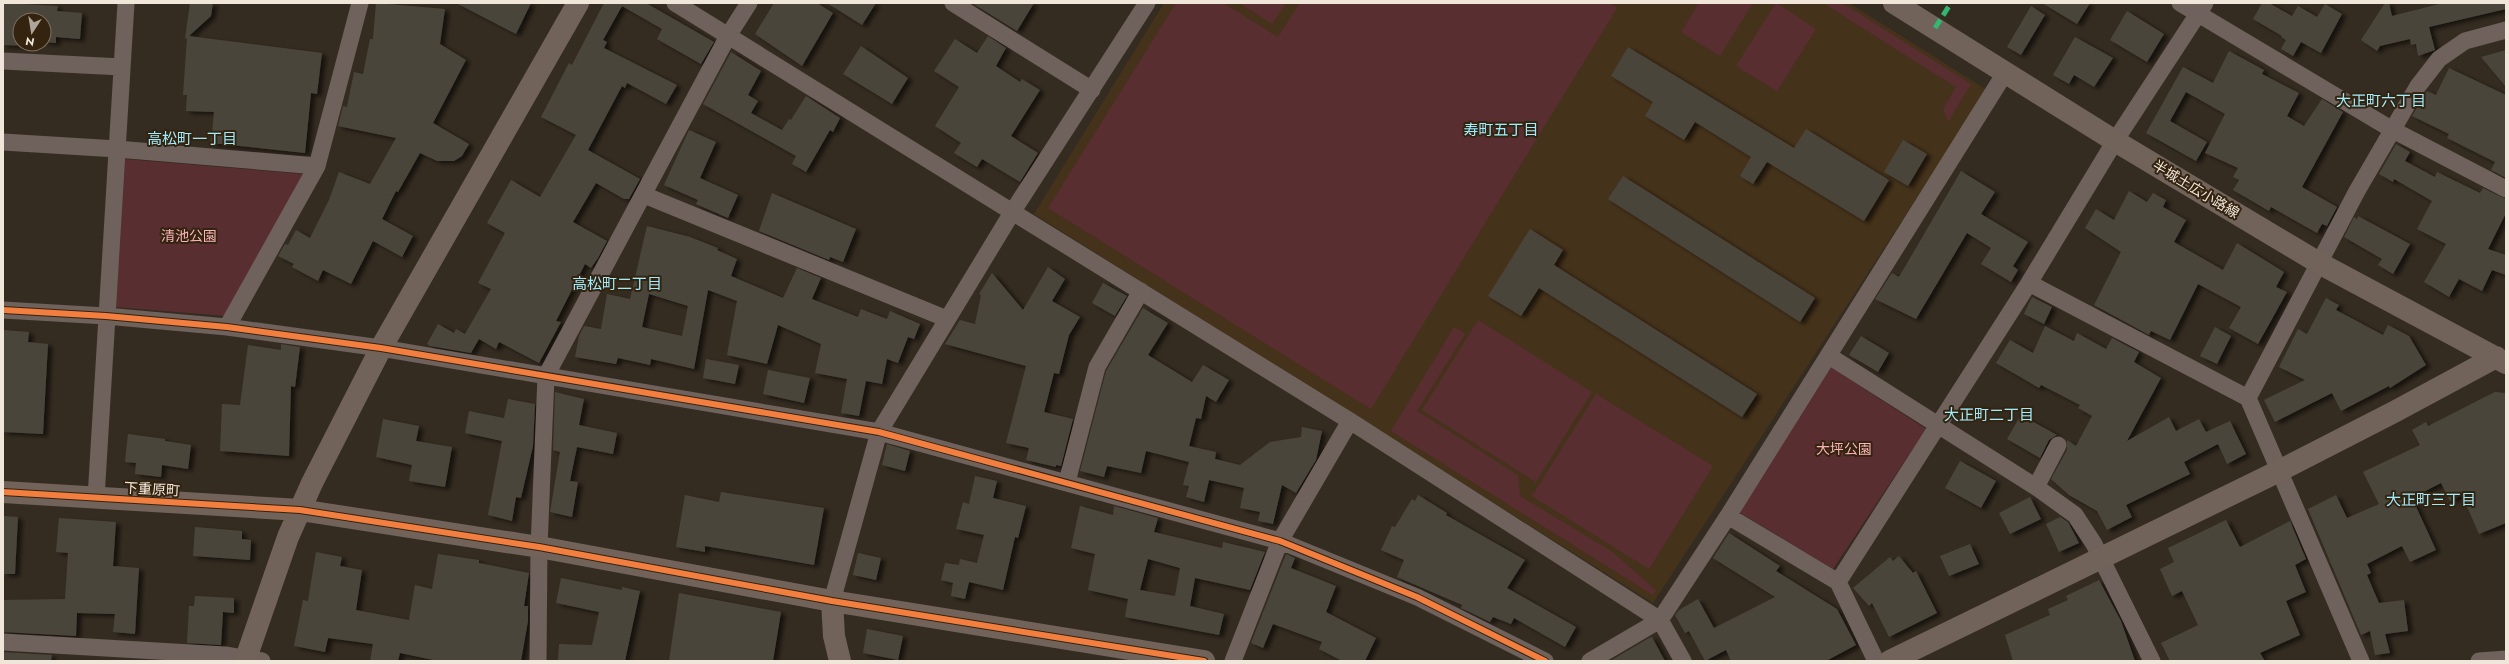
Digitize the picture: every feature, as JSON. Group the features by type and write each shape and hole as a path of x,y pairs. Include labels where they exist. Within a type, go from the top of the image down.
{"street":[{"path":"96,498 126,3"},
{"path":"227,327 317,166 360,3"},
{"path":"3,642 225,655 251,660 288,537 300,510 381,348 578,3"},
{"path":"675,3 1350,421 1660,620 1683,661"},
{"path":"538,661 539,547 546,376 728,36 749,3"},
{"path":"952,3 1092,90"},
{"path":"840,661 834,636 832,601 879,432 1013,211 1147,3"},
{"name":"半城土広小路線","path":"1894,3 2115,141 2319,262 2501,360"},
{"path":"2180,3 2202,9 2391,129 2506,189"},
{"path":"1838,582 2029,283 2115,141 2202,9"},
{"path":"2248,398 2391,129 2418,86 2439,59 2465,41 2506,30"},
{"path":"3,61 122,66"},
{"path":"1590,661 1660,620 1829,356 2004,73"},
{"path":"3,142 116,149 317,166"},
{"path":"644,195 947,319"},
{"path":"2029,283 2248,398 2361,661"},
{"path":"1067,482 1097,367 1141,291"},
{"path":"3,310 106,316 227,327 381,348 879,432 1067,482 1280,542 1418,597 1545,661"},
{"path":"1829,356 2036,487 2076,515 2102,558 2152,661"},
{"path":"1890,661 2279,471 2394,412 2501,360"},
{"path":"1233,661 1280,542 1350,421"},
{"path":"2036,487 2058,445"},
{"name":"下重原町","path":"3,492 300,510 539,547 832,601 1204,661"},
{"path":"1728,516 1838,582 1876,661"},
{"path":"2479,661 2506,659"}],"shaded area":[{"path":"1164,3 1849,3 1987,90 1653,603 1034,214"}],"green space":[{"path":"1176,3 1223,3 1278,37 1300,3 1609,3 1617,8 1371,409 1048,208"},
{"path":"1239,3 1286,3 1272,24"},
{"path":"1699,3 1753,3 1720,56 1681,32"},
{"path":"1776,3 1816,29 1777,91 1736,66"},
{"path":"1823,3 1842,3 1971,84 1948,122 1943,109 1956,87"},
{"name":"清池公園","path":"124,159 303,174 226,316 115,307"},
{"path":"1478,320 1592,392 1536,482 1422,410"},
{"path":"1454,327 1465,334 1417,411 1518,475 1520,496 1614,553 1656,591 1653,595 1391,431"},
{"name":"大坪公園","path":"1829,366 1926,429 1833,569 1739,512"},
{"path":"1596,394 1713,466 1649,569 1532,496"}],"building":[{"path":"3,3 58,6 57,11 82,13 80,39 56,37 56,43 52,43 52,12 12,12 12,45 3,45"},
{"path":"190,3 213,3 211,16 189,36 322,53 317,94 311,93 305,153 211,143 214,112 186,111 187,95 183,95 187,38 185,39"},
{"path":"376,3 445,9 440,44 466,60 433,123 469,144 462,156 454,161 437,161 420,153 398,192 396,191 382,219 413,236 402,257 373,241 351,284 323,270 318,281 292,267 294,264 278,256 285,244 288,245 296,230 310,238 329,200 339,172 370,184 396,138 338,126 343,106 347,107 354,72 363,74 370,39 373,39"},
{"path":"456,3 531,3 516,34"},
{"path":"604,3 646,3 714,42 701,64 657,39 662,29 622,6 603,40 607,42 604,48 677,85 666,104 627,83 625,88 622,86 588,150 640,179 629,199 624,199 596,183 573,222 607,241 591,268 585,264 556,321 561,322 539,363 499,342 496,349 479,339 471,353 430,346 427,344 438,324 454,333 456,329 465,334 491,289 478,283 505,233 487,223 511,180 540,197 576,135 541,117 569,63 572,65"},
{"path":"774,3 817,3 833,13 802,66 755,34"},
{"path":"827,3 876,3 862,25"},
{"path":"972,3 1034,3 1017,31"},
{"path":"2042,3 2090,3 2077,24"},
{"path":"2262,3 2269,3 2292,16 2298,6 2317,17 2325,4 2342,14 2321,53 2301,42 2293,56 2281,49 2286,40 2281,37 2282,36 2253,19"},
{"path":"2385,3 2389,3 2392,16 2443,3 2506,3 2506,9 2429,27 2435,50 2418,56 2416,44 2411,45 2410,39 2380,46 2377,51 2361,40"},
{"path":"2031,6 2045,15 2021,55 2007,47"},
{"path":"2127,11 2164,34 2147,62 2110,40"},
{"path":"988,36 1006,48 996,66 1020,82 1022,79 1040,90 1011,136 1038,153 1020,182 982,159 977,167 954,153 961,143 935,126 959,87 934,71 955,39 977,53"},
{"path":"2075,37 2113,58 2094,87 2074,75 2069,84 2053,75"},
{"path":"861,46 908,78 892,104 843,74"},
{"path":"1628,47 1794,148 1806,129 1889,180 1864,221 1767,162 1753,184 1740,176 1751,157 1695,122 1684,140 1645,116 1653,102 1611,76"},
{"path":"2506,50 2506,87 2481,57"},
{"path":"2229,51 2264,70 2262,74 2299,93 2287,116 2304,126 2322,99 2343,112 2302,187 2337,207 2327,226 2322,224 2317,233 2271,207 2269,211 2233,190 2239,180 2233,177 2238,168 2205,153 2225,114 2186,92 2170,121 2207,142 2196,161 2146,133 2183,67 2213,83"},
{"path":"731,52 761,71 748,95 758,101 751,113 782,130 789,119 791,120 806,96 840,118 833,132 830,130 806,172 792,164 796,156 703,104"},
{"path":"2449,68 2506,95 2506,178 2491,170 2495,162 2447,138 2449,134 2412,116 2427,91 2436,95"},
{"path":"689,130 716,142 700,178 738,195 728,218 696,204 698,200 664,185"},
{"path":"1903,140 1927,154 1908,186 1884,172"},
{"path":"2396,144 2410,152 2405,161 2435,177 2437,172 2480,193 2483,188 2506,199 2506,213 2488,249 2506,255 2506,275 2492,270 2482,291 2459,279 2449,297 2424,282 2446,244 2417,229 2432,201 2394,179 2393,182 2379,174"},
{"path":"1961,171 1995,192 1981,214 2028,242 2013,266 2018,270 2011,282 1981,264 1991,248 1967,233 1916,319 1875,299 1892,273 1899,277"},
{"path":"1623,176 1815,298 1800,322 1608,199"},
{"path":"2129,191 2147,202 2153,193 2166,200 2163,207 2186,220 2174,242 2223,270 2237,243 2284,272 2276,287 2287,292 2258,344 2229,328 2241,307 2198,284 2170,340 2151,331 2149,335 2094,305 2121,252 2085,228 2096,209 2114,220"},
{"path":"772,193 856,229 843,262 830,257 829,260 759,231"},
{"path":"2358,216 2410,244 2393,274 2378,265 2382,259 2344,237 2354,217 2357,219"},
{"path":"647,226 690,237 718,248 717,250 737,259 731,276 783,298 797,268 821,278 812,299 858,317 861,309 887,319 890,311 920,324 914,339 908,337 898,363 887,359 882,384 866,381 859,416 841,413 847,379 815,373 821,344 778,325 767,364 727,355 737,301 708,290 694,369 651,359 650,365 618,358 616,364 575,357 579,336 584,326 601,329 607,294 630,299","holes":["649,294 688,306 682,336 642,327"]},
{"path":"1530,229 1563,250 1554,265 1757,394 1742,417 1539,288 1521,316 1488,296"},
{"path":"1048,267 1065,279 1052,301 1080,317 1069,335 1059,374 1054,373 1044,412 1073,419 1061,466 1056,465 1056,467 1026,460 1029,448 1006,443 1026,366 945,344 960,320 975,324 981,295 979,294 992,273 1023,310"},
{"path":"1103,283 1127,296 1115,316 1092,303"},
{"path":"2032,297 2052,307 2044,324 2024,314"},
{"path":"2326,298 2339,305 2336,310 2383,335 2388,325 2409,336 2426,365 2390,388 2389,386 2341,411 2332,393 2275,422 2264,400 2305,380 2279,367 2298,329 2307,334"},
{"path":"1143,308 1168,323 1148,355 1192,382 1203,365 1229,380 1216,402 1206,396 1201,419 1196,418 1189,446 1216,452 1215,459 1240,465 1270,442 1301,437 1302,427 1322,431 1316,460 1296,493 1282,485 1273,524 1258,521 1260,512 1240,508 1244,488 1209,480 1204,502 1186,497 1189,486 1183,485 1189,462 1146,451 1141,473 1107,466 1104,477 1080,471 1106,371"},
{"path":"2045,326 2074,341 2077,333 2106,349 2112,338 2139,352 2134,362 2161,378 2127,441 2169,417 2176,431 2199,419 2206,432 2230,421 2246,454 2227,464 2218,444 2184,462 2190,474 2126,505 2132,517 2107,530 2097,511 2069,495 2051,479 2067,450 2067,440 2076,446 2092,416 2078,408 2080,405 2041,385 2039,388 1996,363 2010,340 2033,353"},
{"path":"2215,327 2231,336 2217,364 2200,356"},
{"path":"3,330 29,332 28,342 48,344 43,434 3,432"},
{"path":"1861,336 1889,353 1878,372 1849,355"},
{"path":"281,344 300,347 295,387 291,386 289,456 220,451 222,404 240,405 248,345 281,350"},
{"path":"706,359 739,365 735,384 703,378"},
{"path":"768,370 810,378 804,403 763,394"},
{"path":"555,392 584,399 579,425 617,433 613,454 577,447 570,481 578,482 572,517 550,512 560,452 553,450"},
{"path":"2495,392 2506,393 2506,523 2479,534 2462,495 2450,501 2441,483 2412,498 2436,550 2410,562 2402,546 2367,564 2371,573 2367,575 2379,603 2404,600 2408,631 2385,634 2390,653 2375,655 2370,631 2361,635 2308,509 2336,495 2347,518 2379,504 2363,472 2420,445 2412,430 2426,422 2428,426"},
{"path":"508,399 535,404 533,446 521,498 516,497 512,521 488,515 502,441 465,433 469,411 504,418"},
{"path":"2021,415 2057,435 2049,440 2040,458 2007,439"},
{"path":"383,419 419,426 416,441 452,447 445,487 409,481 412,465 376,457"},
{"path":"128,434 165,439 165,441 191,445 188,469 162,465 161,477 135,474 136,463 125,462"},
{"path":"887,444 910,451 905,471 882,465"},
{"path":"1960,461 1996,481 1981,508 1945,488"},
{"path":"975,476 997,481 993,498 1026,506 1018,538 1015,537 1003,590 969,582 965,599 951,596 953,583 941,580 945,563 959,565 960,559 977,563 984,535 956,529 963,502 969,504"},
{"path":"721,492 824,508 814,565 705,546 705,552 676,547 685,495 719,502"},
{"path":"1418,495 1447,513 1446,515 1525,560 1507,588 1576,627 1565,647 1514,618 1511,624 1493,617 1490,622 1461,608 1462,605 1397,577 1404,560 1381,550 1392,526 1395,527 1412,499 1415,501"},
{"path":"2030,497 2041,519 2010,534 1999,513"},
{"path":"1080,506 1113,515 1114,506 1158,518 1154,532 1222,548 1223,542 1265,552 1250,590 1195,578 1190,606 1224,614 1219,635 1125,617 1128,599 1088,590 1095,554 1071,548","holes":["1148,559 1180,568 1175,596 1140,590"]},
{"path":"3,516 18,517 15,574 3,574"},
{"path":"2060,517 2068,522 2079,543 2059,552 2046,524"},
{"path":"59,518 116,522 113,566 139,568 135,634 113,632 115,614 77,613 76,636 3,632 3,600 65,599 68,553 56,552"},
{"path":"2226,520 2240,547 2290,521 2306,559 2295,565 2306,592 2286,601 2300,635 2260,653 2265,661 2170,661 2161,643 2198,625 2182,591 2172,596 2160,569 2174,562 2168,548"},
{"path":"195,527 242,531 242,539 251,540 250,560 193,556"},
{"path":"1729,533 1780,566 1776,571 1837,609 1856,645 1826,661 1731,661 1726,650 1705,661 1689,631 1685,633 1675,615 1679,610 1698,599 1714,628 1775,597 1713,558"},
{"path":"1970,544 1979,564 1949,576 1940,556"},
{"path":"316,552 342,557 340,566 362,570 356,610 409,620 415,585 432,589 438,554 479,560 479,563 529,573 524,606 528,606 528,621 521,661 438,661 400,653 398,661 370,661 373,644 328,638 325,652 294,646 303,600 308,601"},
{"path":"858,553 881,558 876,580 853,575"},
{"path":"1286,554 1295,558 1291,568 1336,586 1326,612 1376,638 1365,661 1342,661 1319,649 1322,642 1273,624 1263,648 1251,643"},
{"path":"1899,556 1913,573 1916,571 1937,613 1889,637 1872,603 1869,606 1853,588 1890,557 1893,561"},
{"path":"561,578 622,590 622,587 640,591 625,661 558,661 559,644 592,645 599,612 556,603"},
{"path":"2099,580 2121,621 2135,661 2013,661 2005,635 2050,615 2048,609 2068,600 2066,596"},
{"path":"679,593 781,612 773,661 669,661"},
{"path":"195,596 234,598 234,613 223,612 221,645 187,643 189,606 194,606"},
{"path":"867,629 903,636 898,660 863,653"},
{"path":"1652,637 1665,661 1610,661 1649,638"},
{"path":"3,652 52,655 51,661 3,661"}],"marked path":[{"path":"1935,28 1951,3"}],"cycle path":[{"path":"3,310 106,316 227,327 381,348 879,432 1280,541 1417,597 1545,661"},
{"path":"3,492 300,510 539,547 832,601 1204,661"}],"district":[{"name":"大正町六丁目","path":"2381,101"},
{"name":"寿町五丁目","path":"1501,130"},
{"name":"高松町一丁目","path":"192,139"},
{"name":"高松町二丁目","path":"617,284"},
{"name":"大正町二丁目","path":"1989,415"},
{"name":"大正町三丁目","path":"2431,500"}]}
